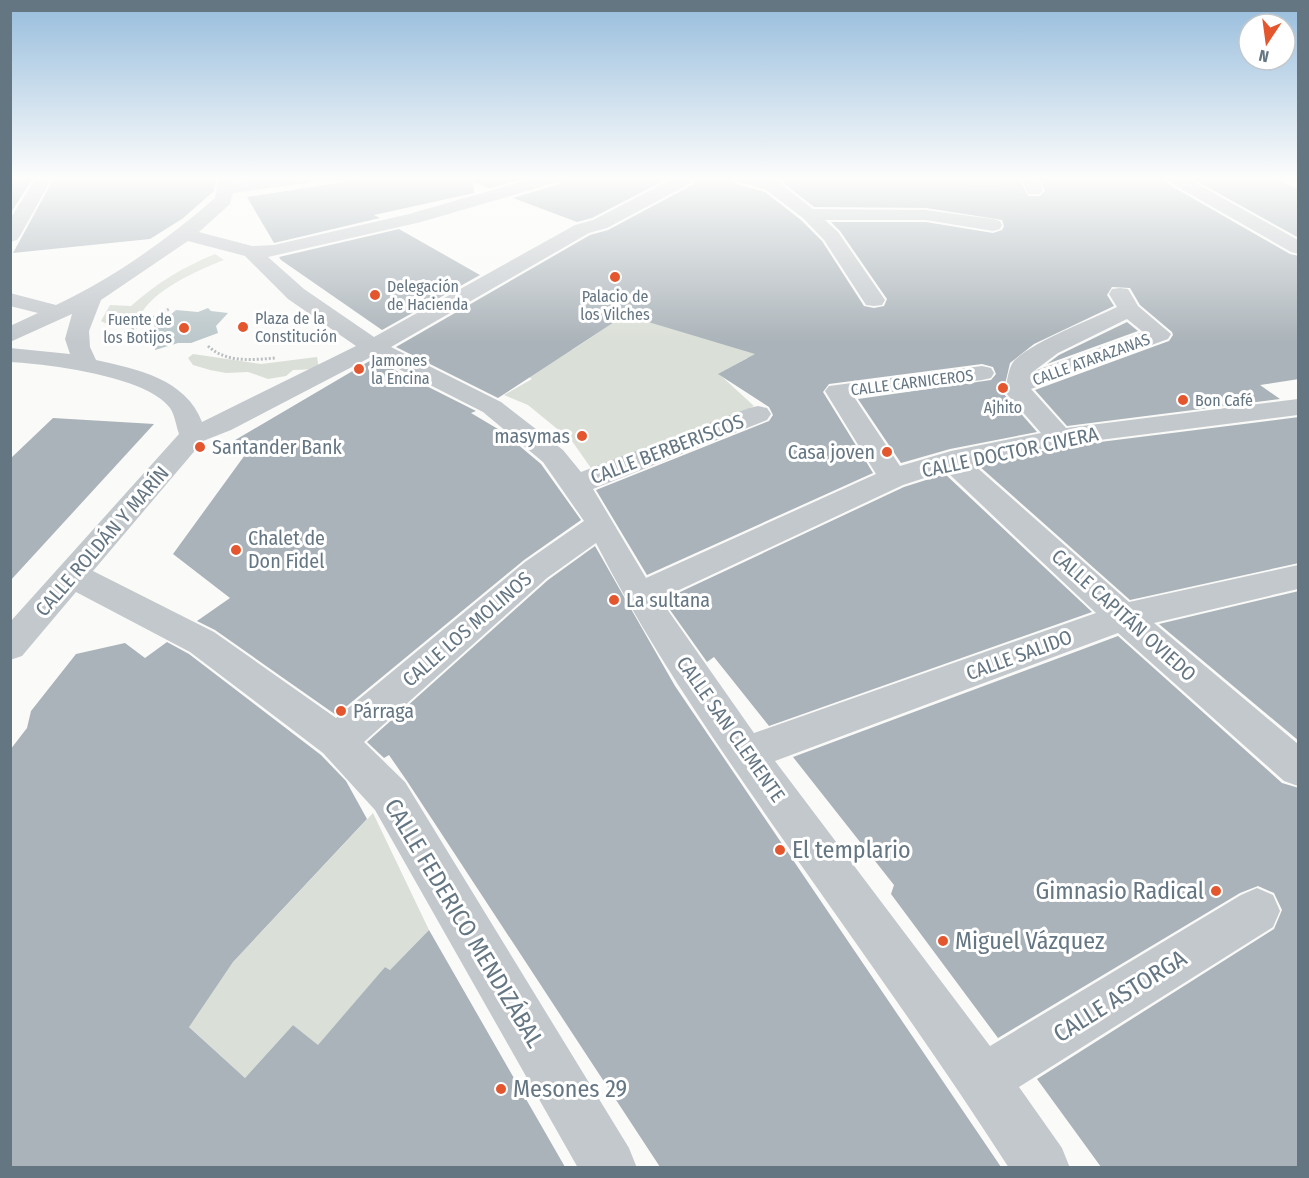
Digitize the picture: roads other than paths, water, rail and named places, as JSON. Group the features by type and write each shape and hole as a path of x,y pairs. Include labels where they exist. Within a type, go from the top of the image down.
{"street":[{"path":"10,335 92,296 185,234 252,252 274,251 350,233"},
{"path":"10,355 56,359 139,379 166,392 180,402 193,435 222,424 373,347 494,281 574,233"},
{"path":"828,233 874,300"},
{"path":"1272,233 1299,248"},
{"name":"CALLE SAN CLEMENTE","path":"255,256 296,294 373,347 492,407 553,456 576,485 601,524 639,595 746,754 983,1080 1042,1167"},
{"path":"88,366 77,349 78,326 92,296"},
{"path":"10,299 31,303 57,314"},
{"name":"CALLE ATARAZANAS","path":"1019,385 1160,334 1125,302 1023,366 1019,385 1018,392 1060,437"},
{"name":"CALLE CARNICEROS","path":"893,478 838,391 982,373"},
{"name":"CALLE DOCTOR CIVERA","path":"639,595 893,478 951,460 1060,437 1299,407"},
{"name":"CALLE BERBERISCOS","path":"576,485 758,414"},
{"name":"CALLE ROLDÁN Y MARÍN","path":"10,646 193,435"},
{"name":"CALLE CAPITÁN OVIEDO","path":"951,460 1124,617 1299,768"},
{"name":"CALLE LOS MOLINOS","path":"337,741 536,570 601,524"},
{"name":"CALLE FEDERICO MENDIZÁBAL","path":"72,575 202,642 337,741 390,796 609,1167"},
{"name":"CALLE SALIDO","path":"746,754 1124,617 1299,578"},
{"name":"CALLE ASTORGA","path":"983,1080 1257,911"}],"place":[{"name":"Palacio de los Vilches","path":"615,277"},
{"name":"Delegación de Hacienda","path":"375,295"},
{"name":"Plaza de la Constitución","path":"243,327"},
{"name":"Fuente de los Botijos","path":"184,328"},
{"name":"Jamones la Encina","path":"359,369"},
{"name":"Ajhito","path":"1003,388"},
{"name":"Bon Café","path":"1183,400"},
{"name":"masymas","path":"582,436"},
{"name":"Santander Bank","path":"200,447"},
{"name":"Casa joven","path":"887,452"},
{"name":"Chalet de Don Fidel","path":"236,550"},
{"name":"La sultana","path":"614,600"},
{"name":"Párraga","path":"341,711"},
{"name":"El templario","path":"780,850"},
{"name":"Gimnasio Radical","path":"1216,891"},
{"name":"Miguel Vázquez","path":"943,941"},
{"name":"Mesones 29","path":"501,1089"}]}
